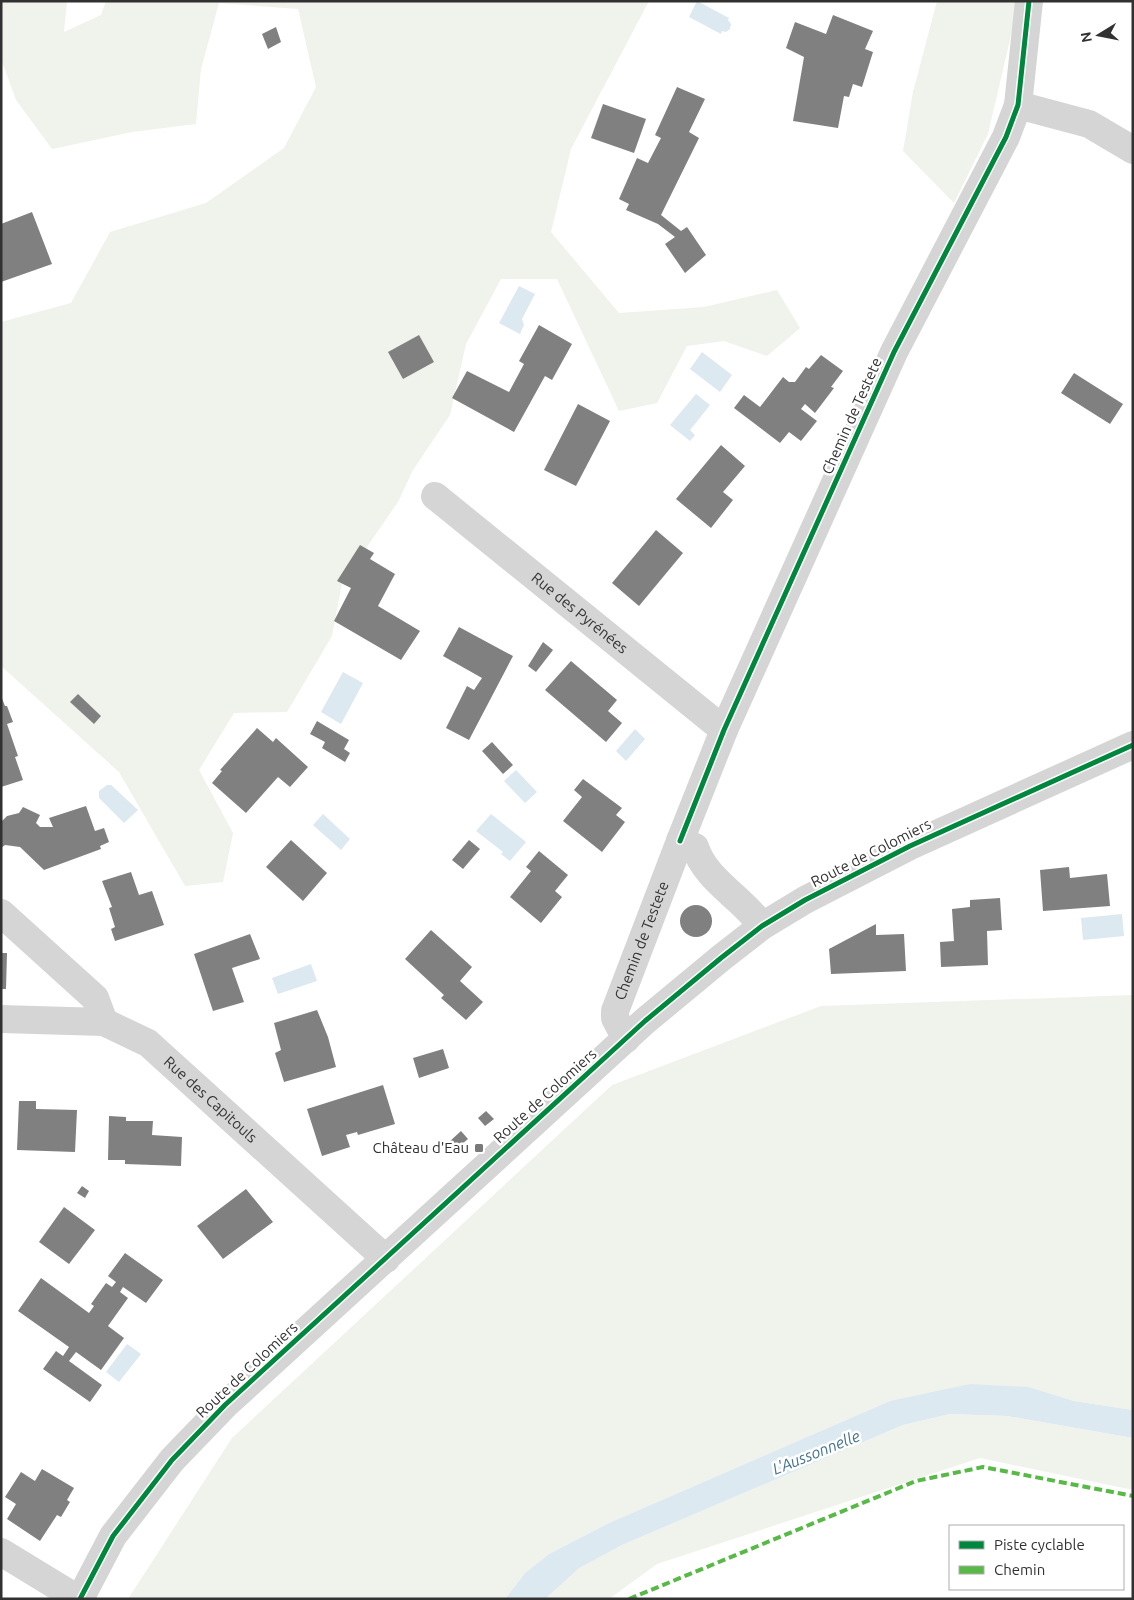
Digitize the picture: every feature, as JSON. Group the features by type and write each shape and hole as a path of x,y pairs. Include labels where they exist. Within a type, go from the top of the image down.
{"street":[{"name":"Chemin de Testete","path":"626,1039 615,1018 615,1011 724,730 894,352 1006,137 1018,104 1029,1"},
{"path":"1018,104 1089,124 1133,150"},
{"name":"Rue des Pyrénées","path":"435,496 724,730"},
{"name":"Route de Colomiers","path":"79,1599 113,1536 172,1460 225,1405 626,1039 721,958 762,926 805,900 910,846 1133,745"},
{"path":"680,841 695,847 699,860 709,872 756,917 762,926"},
{"path":"1,913 95,998 104,1022"},
{"name":"Rue des Capitouls","path":"1,1019 104,1022 148,1042 386,1259"},
{"path":"1,1552 79,1599"}],"shaded area":[{"path":"1,1 67,1 64,32 101,15 106,1 649,1 571,149 551,232 619,313 704,307 777,290 800,328 767,356 724,341 687,346 657,403 619,411 557,279 501,279 466,344 450,415 413,470 398,502 342,583 332,636 287,712 234,713 199,770 233,833 223,882 185,886 119,772 1,666 1,322 71,303 110,232 206,203 284,148 316,87 298,9 219,3 201,69 196,124 132,132 52,149 16,100 1,59"},
{"path":"937,1 1019,1 988,134 954,203 903,151 913,92"},
{"path":"1133,995 1133,1410 1074,1401 1029,1387 890,1401 609,1523 549,1554 525,1573 505,1599 128,1599 232,1438 612,1085 821,1006"},
{"path":"950,1414 1007,1416 1133,1438 1133,1490 980,1458 657,1564 609,1599 544,1599 579,1567 622,1545 903,1425"}],"water":[{"path":"697,1 729,18 730,29 726,32 722,31 721,34 689,17"},
{"path":"519,286 535,294 522,319 524,325 520,334 499,323"},
{"path":"702,352 732,375 720,392 690,369"},
{"path":"696,394 710,405 690,430 695,435 690,441 670,425"},
{"path":"343,672 363,683 341,724 321,712"},
{"path":"635,729 645,739 626,761 616,751"},
{"path":"516,770 537,792 525,803 504,781"},
{"path":"107,785 111,785 138,810 124,823 99,798 99,791"},
{"path":"323,814 350,839 341,850 313,825"},
{"path":"491,814 526,842 510,861 501,854 503,852 476,831"},
{"path":"1122,914 1124,936 1083,940 1081,918"},
{"path":"311,964 317,981 278,994 272,978"},
{"path":"127,1344 141,1354 119,1382 106,1372"},
{"name":"L'Aussonnelle","path":"970,1384 1029,1387 1074,1401 1133,1410 1133,1438 1007,1416 950,1414 903,1425 622,1545 579,1568 545,1599 505,1599 525,1573 549,1554 609,1523 890,1401"}],"building":[{"path":"833,15 873,31 865,49 873,52 862,87 853,84 849,97 844,96 838,128 793,121 804,57 786,48 795,22 826,34"},
{"path":"276,27 281,42 268,49 262,34"},
{"path":"677,87 705,99 689,132 699,138 661,215 681,231 687,227 706,255 685,273 665,244 675,237 658,224 626,210 629,204 619,199 637,158 648,163 661,138 655,135"},
{"path":"603,104 646,119 634,153 591,138"},
{"path":"32,212 52,264 1,282 1,224"},
{"path":"539,325 572,344 552,380 545,376 514,432 452,398 467,371 509,392 524,364 519,361"},
{"path":"419,335 434,362 403,379 388,352"},
{"path":"821,355 843,371 831,387 834,388 815,413 805,404 801,409 817,421 801,441 789,432 780,443 734,408 744,395 760,407 783,377 789,382 795,382 806,367 809,369"},
{"path":"1074,373 1123,404 1110,424 1061,393"},
{"path":"578,404 610,421 576,486 544,470"},
{"path":"721,445 745,466 723,492 733,500 711,528 676,499"},
{"path":"656,530 683,553 639,606 612,583"},
{"path":"360,545 374,553 370,559 395,574 378,606 420,631 401,660 334,621 351,588 337,581"},
{"path":"459,627 513,656 469,740 446,728 467,686 474,690 482,678 443,656"},
{"path":"543,642 553,650 536,672 528,666"},
{"path":"571,661 617,700 608,711 622,723 606,742 545,690"},
{"path":"78,694 101,716 94,724 70,702"},
{"path":"1,696 13,722 7,724 18,756 15,757 23,780 1,787"},
{"path":"317,721 349,740 344,749 350,753 345,762 322,748 325,742 310,734"},
{"path":"257,728 273,742 276,738 308,767 290,787 278,777 246,813 212,783 222,771 220,770"},
{"path":"492,742 513,765 503,774 482,751"},
{"path":"583,779 622,808 616,815 625,822 602,852 563,821 582,797 574,790"},
{"path":"86,806 95,831 104,828 109,842 100,846 101,849 44,870 20,847 5,845 1,848 1,822 7,816 19,813 23,807 40,815 36,823 40,827 53,827 49,818"},
{"path":"291,840 327,873 303,901 266,867"},
{"path":"469,840 480,849 463,869 452,860"},
{"path":"539,851 568,875 555,891 562,897 541,923 510,897 531,871 526,867"},
{"path":"1069,867 1070,878 1107,874 1110,906 1043,911 1040,870"},
{"path":"131,872 139,895 152,891 164,925 115,941 111,929 115,927 109,908 112,907 102,881"},
{"path":"1000,898 1002,930 987,931 988,965 941,967 940,942 954,941 952,909 970,907 970,900"},
{"path":"696,905 707,910 712,921 707,932 696,937 685,932 680,921 685,910"},
{"path":"876,924 876,935 904,934 906,971 831,974 829,949"},
{"path":"431,930 472,967 460,981 483,1002 466,1020 441,998 444,995 405,959"},
{"path":"250,934 260,959 232,968 244,1002 213,1011 194,954"},
{"path":"1,953 7,953 6,989 1,989"},
{"path":"317,1010 328,1037 336,1067 284,1082 275,1053 281,1050 274,1023"},
{"path":"443,1049 449,1068 419,1078 413,1058"},
{"path":"383,1085 395,1124 358,1135 357,1132 346,1135 350,1147 322,1156 307,1109"},
{"path":"19,1101 36,1101 36,1109 77,1110 75,1152 17,1150"},
{"path":"486,1111 494,1119 485,1126 478,1118"},
{"path":"109,1116 126,1117 126,1121 153,1121 152,1135 182,1137 181,1166 125,1164 125,1160 108,1160"},
{"path":"461,1131 468,1139 455,1150 449,1142"},
{"path":"82,1186 89,1191 85,1198 77,1193"},
{"path":"246,1189 273,1222 223,1259 197,1226"},
{"path":"64,1207 95,1230 69,1264 39,1242"},
{"path":"125,1253 163,1280 146,1303 123,1287 120,1292 128,1298 108,1326 124,1338 101,1370 76,1352 69,1361 102,1385 90,1402 43,1369 56,1351 63,1356 69,1347 18,1311 41,1278 89,1313 94,1306 91,1304 106,1283 112,1287 116,1282 108,1276"},
{"path":"42,1469 74,1488 67,1500 70,1502 61,1517 57,1515 40,1541 7,1519 16,1504 5,1497 21,1472 35,1481"}],"marked path":[{"path":"629,1599 916,1481 983,1467 1133,1496"}],"cycle path":[{"path":"680,841 724,730 894,352 1006,137 1018,105 1029,1"},
{"path":"80,1599 113,1536 172,1460 225,1405 645,1021 721,958 762,926 805,900 910,846 1133,745"}],"place":[{"name":"Château d'Eau","path":"479,1148"}]}
